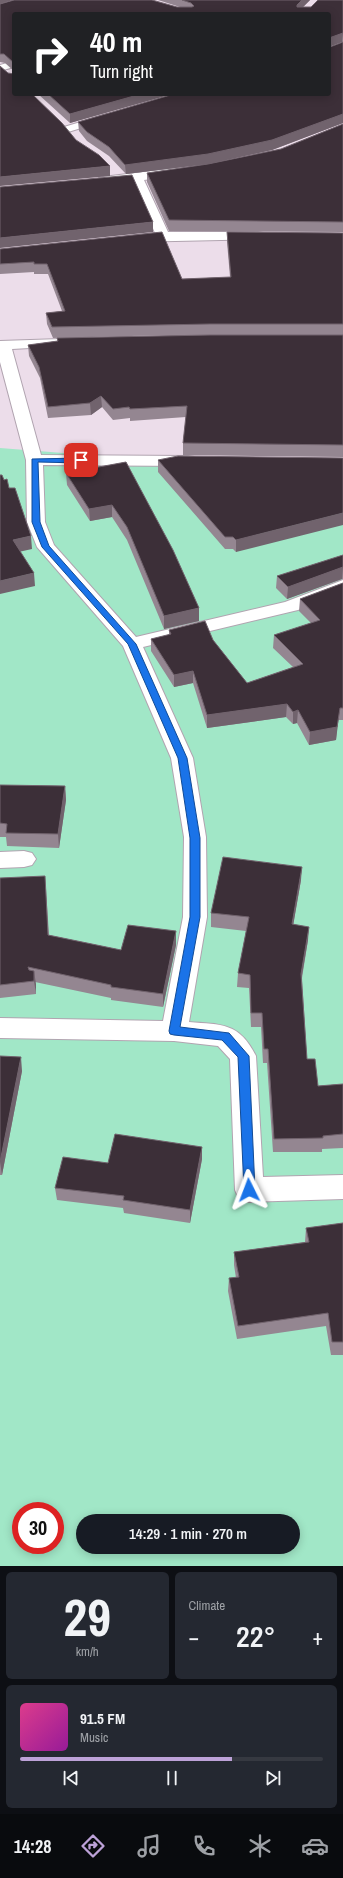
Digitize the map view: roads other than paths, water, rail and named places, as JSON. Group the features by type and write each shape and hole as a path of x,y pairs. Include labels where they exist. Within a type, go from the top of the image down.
{"street":[{"path":"0,67 12,64"},
{"path":"0,67 10,75"},
{"path":"77,139 65,126 119,114"},
{"path":"112,169 120,179"},
{"path":"90,182 188,171"},
{"path":"137,177 163,236"},
{"path":"124,240 163,236 272,236"},
{"path":"75,343 3,345 34,460 36,522 46,547 132,644 182,758 195,838 195,917 174,1031"},
{"path":"34,460 200,462"},
{"path":"132,644 292,606 343,586"},
{"path":"0,860 24,859"},
{"path":"0,1028 174,1031 225,1036 243,1056 249,1190 343,1187"}]}
